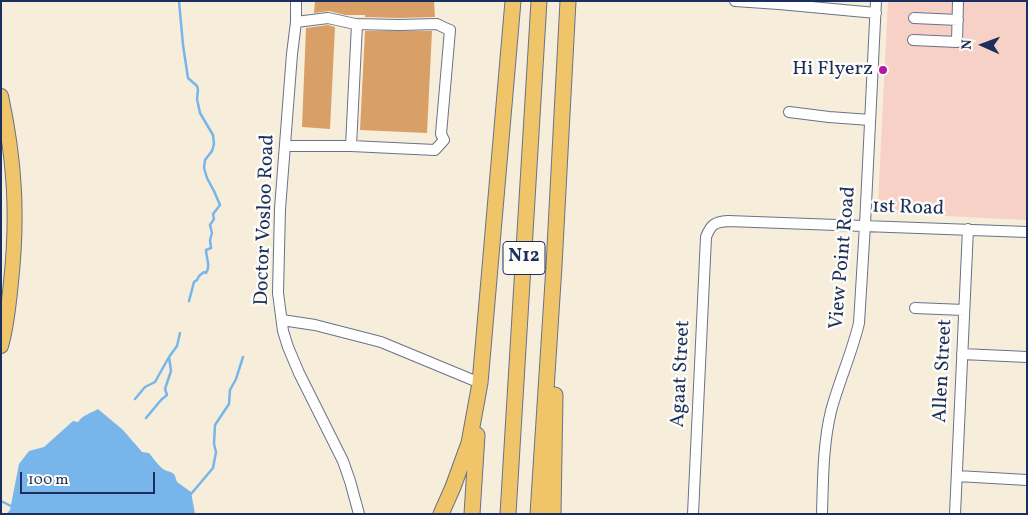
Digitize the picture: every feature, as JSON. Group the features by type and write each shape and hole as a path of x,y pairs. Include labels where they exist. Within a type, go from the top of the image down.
{"highway":[{"path":"472,514 480,383 513,1"},
{"name":"N12","path":"508,514 539,1"},
{"name":"N12","path":"538,514 568,1"},
{"path":"553,514 555,411 554,266"},
{"path":"441,514 469,443 480,383"}],"main road":[{"path":"1,96 15,191 14,246 10,294 7,321 1,346"},
{"path":"1,120 8,170 10,204 9,252 1,310"}],"street":[{"name":"Doctor Vosloo Road","path":"296,1 296,22 283,162 278,293 283,331 293,360 344,461 359,514"},
{"path":"735,1 876,13"},
{"name":"View Point Road","path":"822,514 824,461 828,426 859,323 876,1"},
{"path":"913,40 957,42 958,1"},
{"path":"285,146 351,146 435,150 444,140 441,134 450,30 437,24 357,24 328,18 296,22"},
{"path":"914,18 958,20"},
{"path":"351,146 357,24"},
{"path":"789,112 870,120"},
{"name":"1st Road","path":"706,237 713,224 719,221 1027,232"},
{"name":"Allen Street","path":"955,514 968,229"},
{"name":"Agaat Street","path":"693,514 706,237"},
{"path":"915,308 964,310"},
{"path":"282,320 315,325 381,342 480,383"},
{"path":"962,354 1027,357"},
{"path":"957,476 1027,480"}],"shaded area":[{"path":"888,1 1027,1 1027,220 883,213 878,204"}],"water":[{"path":"98,409 123,430 142,452 149,453 161,467 173,473 177,482 191,492 195,514 6,514 10,510 19,464 29,451 44,447 73,421 78,422"}],"building":[{"path":"315,1 434,1 435,17 365,17 365,15 345,15 329,11 314,13"},
{"path":"328,25 335,27 330,129 302,127 306,28"},
{"path":"365,31 432,31 427,133 360,130"}],"waterway":[{"path":"179,1 188,78 197,86 200,113 213,135 214,144 212,151 205,160 204,168 220,205 213,214 214,219 210,225 212,233 210,240 211,248 206,250 207,270 206,273 204,272 194,282 189,301"},
{"path":"146,418 167,395 165,389 171,371 169,357 177,346 180,333"},
{"path":"135,399 145,387 155,382 169,357"},
{"path":"191,494 213,468 216,452 214,444 215,425 229,404 230,390 236,379 243,357"},
{"path":"1,501 11,506"}],"place":[{"name":"Hi Flyerz","path":"883,70"}]}
